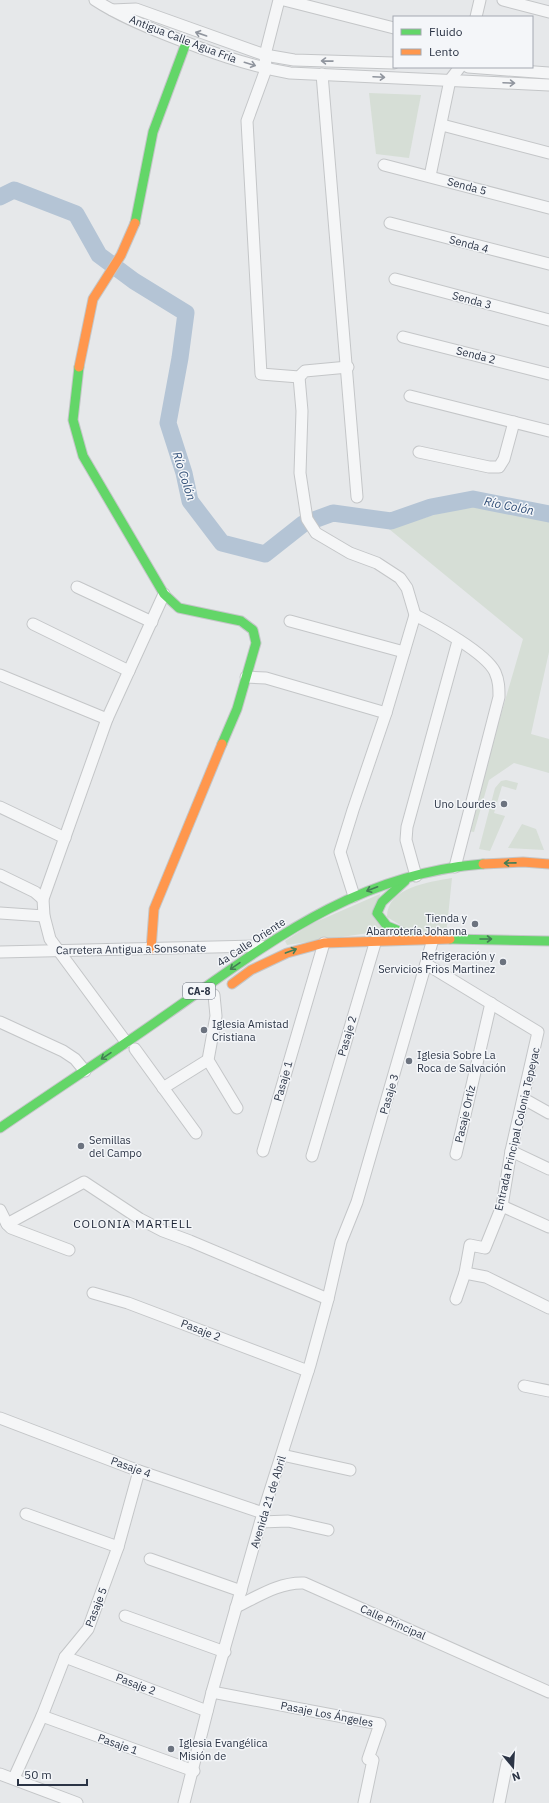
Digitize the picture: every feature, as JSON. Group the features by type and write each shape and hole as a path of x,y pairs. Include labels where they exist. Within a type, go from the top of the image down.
{"main road":[{"path":"151,949 154,909 237,709 256,643 253,630 241,621 179,608 164,594 83,456 74,420 76,383 93,299 121,256 134,228 153,132 186,43"},
{"name":"4a Calle Oriente","path":"0,1128 85,1070 133,1047 263,946 354,896 413,876 455,867 492,863 549,864"},
{"path":"413,876 382,902 377,913 380,919 390,926 419,939"},
{"name":"CA-8","path":"217,993 272,960 303,947 324,943 419,939 549,941"}],"street":[{"path":"95,0 110,10"},
{"path":"279,0 265,55 266,69 247,121 261,374 299,377 305,371 348,367"},
{"path":"284,0 393,28"},
{"path":"476,16 480,0"},
{"path":"503,0 549,12"},
{"name":"Antigua Calle Agua Fría","path":"110,10 136,9 265,55 294,60 393,63"},
{"name":"Antigua Calle Agua Fría","path":"110,10 186,43 266,69 290,73 549,85"},
{"path":"430,176 442,125 450,80 459,68"},
{"path":"482,68 549,73"},
{"path":"322,74 348,367 357,497"},
{"path":"442,125 549,153"},
{"name":"Senda 5","path":"384,165 549,208"},
{"name":"Senda 4","path":"390,223 549,264"},
{"name":"Senda 3","path":"394,279 549,320"},
{"name":"Senda 2","path":"403,336 549,374"},
{"path":"299,377 302,411 300,425 300,473 307,519 316,533 350,552 377,563 400,578 407,588 415,615 386,713 352,810 340,852 354,896"},
{"path":"410,396 549,431"},
{"path":"419,452 489,467 499,466 504,459 514,422"},
{"path":"77,587 152,622"},
{"path":"164,594 107,719 44,899 44,916 50,939 57,950 133,1047 196,1133"},
{"path":"415,615 437,626 487,660 495,672 500,685 499,697 455,867"},
{"path":"290,620 404,652"},
{"path":"33,624 129,671"},
{"path":"413,876 406,840 407,827 458,641"},
{"path":"0,675 107,719"},
{"path":"246,677 266,678 386,713"},
{"path":"0,807 65,838"},
{"path":"0,875 35,892 44,899"},
{"path":"0,913 44,916"},
{"name":"Pasaje 3","path":"357,1202 433,939"},
{"name":"Pasaje 2","path":"312,1156 376,940"},
{"name":"Pasaje 1","path":"263,1151 324,943"},
{"name":"Carretera Antigua a Sonsonate","path":"0,952 263,946"},
{"path":"426,964 491,1003"},
{"path":"217,993 216,1016 208,1060 237,1108"},
{"name":"Entrada Principal Colonia Tepeyac","path":"456,1299 464,1273 470,1245 485,1248 502,1206 511,1151 538,1032 491,1003"},
{"name":"Pasaje Ortíz","path":"456,1154 491,1003"},
{"path":"0,1022 63,1051 75,1059 85,1070"},
{"path":"163,1088 208,1060"},
{"path":"524,1099 549,1113"},
{"path":"511,1151 549,1169"},
{"path":"7,1224 84,1182 140,1219 163,1231 328,1299"},
{"name":"Avenida 21 de Abril","path":"184,1803 194,1771 207,1711 225,1652 236,1607 262,1518 308,1372 328,1299 341,1242 357,1202"},
{"path":"502,1206 549,1227"},
{"path":"0,1210 7,1224 11,1228 69,1250"},
{"path":"464,1273 486,1277 549,1308"},
{"name":"Pasaje 2","path":"93,1293 128,1303 308,1372"},
{"path":"524,1386 549,1391"},
{"name":"Pasaje 4","path":"0,1418 262,1518"},
{"path":"282,1455 350,1470"},
{"name":"Pasaje 5","path":"14,1778 42,1716 65,1657 88,1629 118,1547 139,1471"},
{"path":"26,1514 118,1547"},
{"path":"262,1518 288,1521 328,1530"},
{"path":"150,1559 241,1591"},
{"name":"Calle Principal","path":"236,1607 279,1587 292,1583 304,1583 549,1692"},
{"path":"124,1616 225,1652"},
{"name":"Pasaje 2","path":"65,1657 207,1711"},
{"name":"Pasaje Los Ángeles","path":"212,1692 380,1724 368,1759 373,1760 364,1803"},
{"name":"Pasaje 1","path":"42,1716 194,1771"},
{"path":"499,1803 506,1763"},
{"path":"0,1774 14,1778 76,1803"}],"shaded area":[{"path":"369,93 421,95 409,158 376,154"},
{"path":"475,505 549,518 549,652 531,734 549,739 549,773 514,763 489,780 474,832 467,831 523,639 389,529 456,508"},
{"name":"Uno Lourdes","path":"506,780 518,783 516,790 502,786 494,813 505,816 490,851 479,849 495,788 501,781"},
{"name":"Uno Lourdes","path":"522,824 536,829 544,850 508,848"},
{"path":"452,878 446,936 420,937 387,917 389,907 394,899 402,893 422,884"},
{"path":"380,894 379,902 389,930 287,945 285,941 311,924"}],"waterway":[{"name":"Río Colón","path":"0,197 14,190 76,214 99,255 134,281 186,313 180,358 168,423 184,473 190,501 222,543 265,554 303,524 333,513 391,521 431,507 473,499 549,514"}],"traffic: fast":[{"path":"135,223 153,132 186,43"},
{"path":"79,367 73,420 83,456 164,594 179,608 241,621 253,630 256,643 237,709 222,744"},
{"path":"0,1128 143,1031 238,964 313,917 352,898 393,882 436,870 483,864"},
{"path":"405,881 382,902 377,913 387,926 414,937"},
{"path":"450,939 549,941"}],"traffic: slow":[{"path":"79,367 93,299 121,255 135,223"},
{"path":"151,949 154,909 222,744"},
{"path":"483,864 523,862 549,864"},
{"path":"232,984 251,970 287,953 324,943 450,939"}],"place":[{"name":"Uno Lourdes","path":"504,804"},
{"name":"Tienda y Abarrotería Johanna","path":"475,924"},
{"name":"Refrigeración y Servicios Frios Martinez","path":"503,962"},
{"name":"Iglesia Amistad Cristiana","path":"204,1030"},
{"name":"Iglesia Sobre La Roca de Salvación","path":"409,1061"},
{"name":"Semillas del Campo","path":"81,1146"},
{"name":"Iglesia Evangélica Misión de","path":"171,1749"}],"district":[{"name":"COLONIA MARTELL","path":"133,1224"}]}
